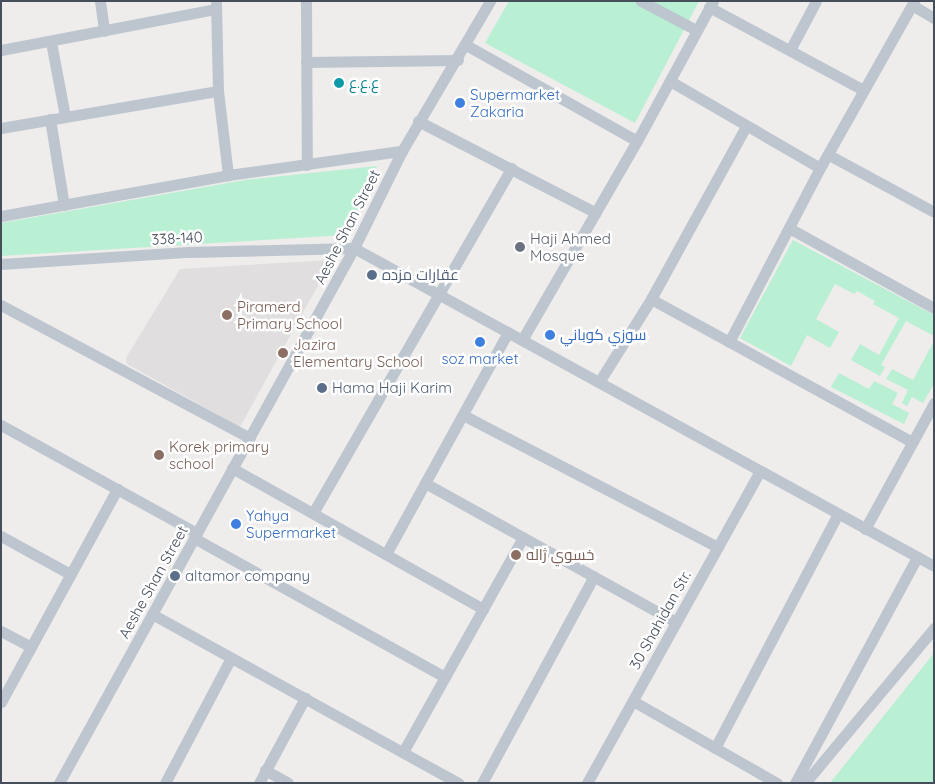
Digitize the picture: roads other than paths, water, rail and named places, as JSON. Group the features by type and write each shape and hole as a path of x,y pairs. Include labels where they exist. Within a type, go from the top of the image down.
{"street":[{"path":"100,1 104,31"},
{"path":"306,1 307,165"},
{"name":"Aeshe Shan Street","path":"59,783 354,248 418,121 458,60 490,1"},
{"path":"640,1 696,30"},
{"path":"790,50 816,1"},
{"path":"729,342 820,168 913,3 934,18"},
{"path":"522,340 637,141 711,4 863,90"},
{"path":"1,50 104,31 216,5 218,91 228,175"},
{"path":"51,42 65,116"},
{"path":"466,45 637,141"},
{"path":"306,62 458,60"},
{"path":"670,81 820,168"},
{"path":"1,128 218,91"},
{"path":"50,119 64,205"},
{"path":"418,121 596,213"},
{"path":"599,382 651,299 746,126"},
{"path":"1,216 228,175 402,151"},
{"path":"828,155 934,212"},
{"path":"313,514 437,293 511,168"},
{"path":"789,228 934,308"},
{"path":"354,248 934,566"},
{"name":"338-140","path":"1,264 189,252 354,248"},
{"path":"651,299 912,442"},
{"path":"1,305 250,438"},
{"path":"386,554 508,332"},
{"path":"865,528 934,403"},
{"path":"463,415 718,547"},
{"path":"1,425 445,676"},
{"path":"232,468 483,609"},
{"name":"30 Shahidan Str.","path":"590,782 760,471"},
{"path":"425,483 676,622"},
{"path":"1,702 117,489"},
{"path":"715,748 838,514"},
{"path":"1,536 70,574"},
{"path":"403,752 523,537"},
{"path":"795,783 917,557"},
{"path":"482,783 594,576"},
{"path":"152,614 458,783"},
{"path":"806,783 934,628"},
{"path":"1,630 31,647"},
{"path":"165,783 231,658"},
{"path":"259,783 305,698"},
{"path":"633,701 777,783"},
{"path":"266,770 288,783"}],"place":[{"name":"ع.ع.ع","path":"339,83"},
{"name":"Supermarket Zakaria","path":"460,103"},
{"name":"Haji Ahmed Mosque","path":"520,247"},
{"name":"عقارات مزده","path":"372,275"},
{"name":"Piramerd Primary School","path":"227,315"},
{"name":"سوزي كوباني","path":"550,335"},
{"name":"soz market","path":"480,342"},
{"name":"Jazira Elementary School","path":"283,353"},
{"name":"Hama Haji Karim","path":"322,388"},
{"name":"Korek primary school","path":"159,455"},
{"name":"Yahya Supermarket","path":"236,524"},
{"name":"خسوي ژاله","path":"516,555"},
{"name":"altamor company","path":"175,576"}]}
